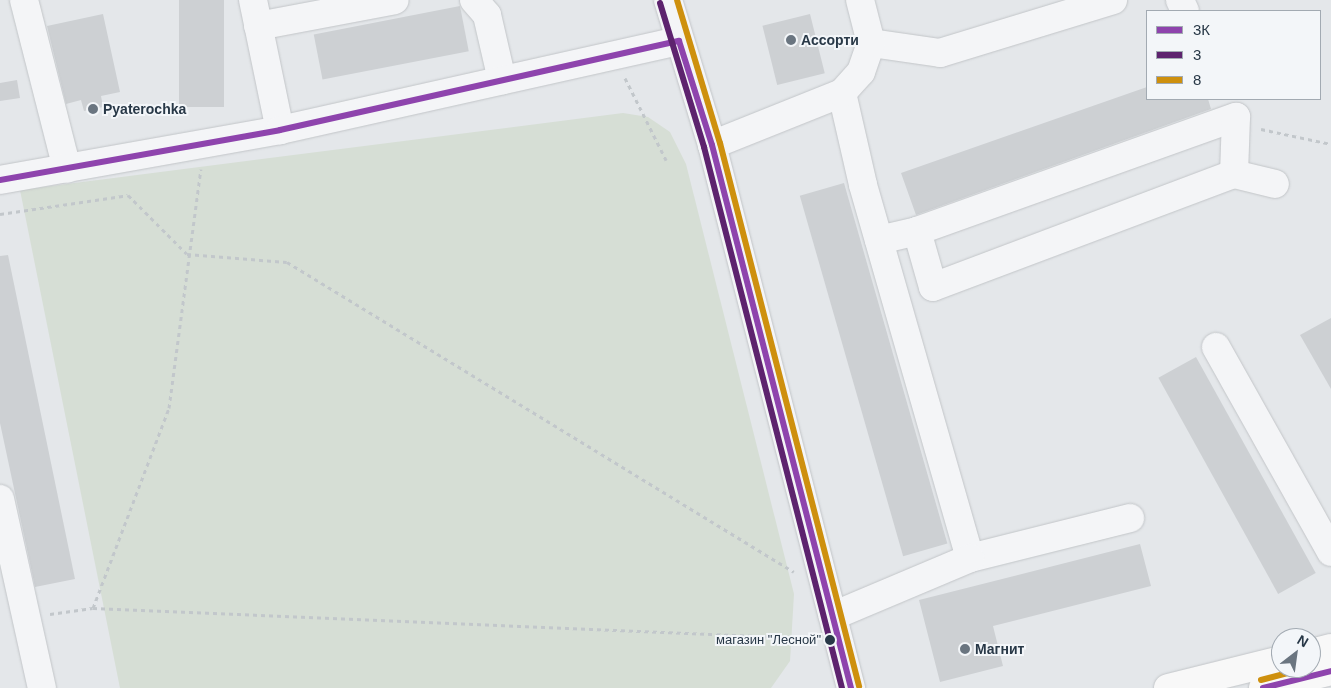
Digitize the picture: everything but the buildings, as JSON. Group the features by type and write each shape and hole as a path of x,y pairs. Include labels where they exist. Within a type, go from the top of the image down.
{"main road":[{"path":"1168,688 1271,662"},
{"path":"1263,688 1331,671"}],"street":[{"path":"24,0 67,169"},
{"path":"253,0 280,130"},
{"path":"258,26 395,0"},
{"path":"474,0 487,15 502,80"},
{"path":"668,0 678,41 712,146 852,688"},
{"path":"712,146 842,94 861,72 871,43 860,0"},
{"path":"871,43 940,53 1113,0"},
{"path":"0,180 280,130 678,41"},
{"path":"842,94 879,240 970,558"},
{"path":"879,240 917,231 1232,108 1234,174"},
{"path":"917,231 933,287 1234,174 1275,184"},
{"path":"1216,348 1331,552"},
{"path":"0,499 42,688"},
{"path":"833,616 970,558 1130,518"}],"path":[{"path":"623,75 666,160"},
{"path":"1232,108 1258,129 1331,144"},
{"path":"93,608 169,408 188,254 205,144"},
{"path":"0,214 128,195 188,254 287,262 794,572"},
{"path":"25,618 93,608 805,638"}],"shaded area":[{"path":"623,113 648,117 670,132 686,164 794,594 790,661 771,688 120,688 20,190"}],"transit line":[{"name":"8","path":"677,0 720,143 859,686"},
{"name":"3","path":"660,3 704,147 842,688"},
{"name":"3К","path":"0,180 280,130 679,41 712,145 851,688"},
{"name":"3К","path":"1263,688 1331,671"},
{"name":"8","path":"1261,680 1271,677"}],"place":[{"name":"Ассорти","path":"791,40"},
{"name":"Pyaterochka","path":"93,109"},
{"name":"магазин \"Лесной\"","path":"830,640"},
{"name":"Магнит","path":"965,649"}]}
